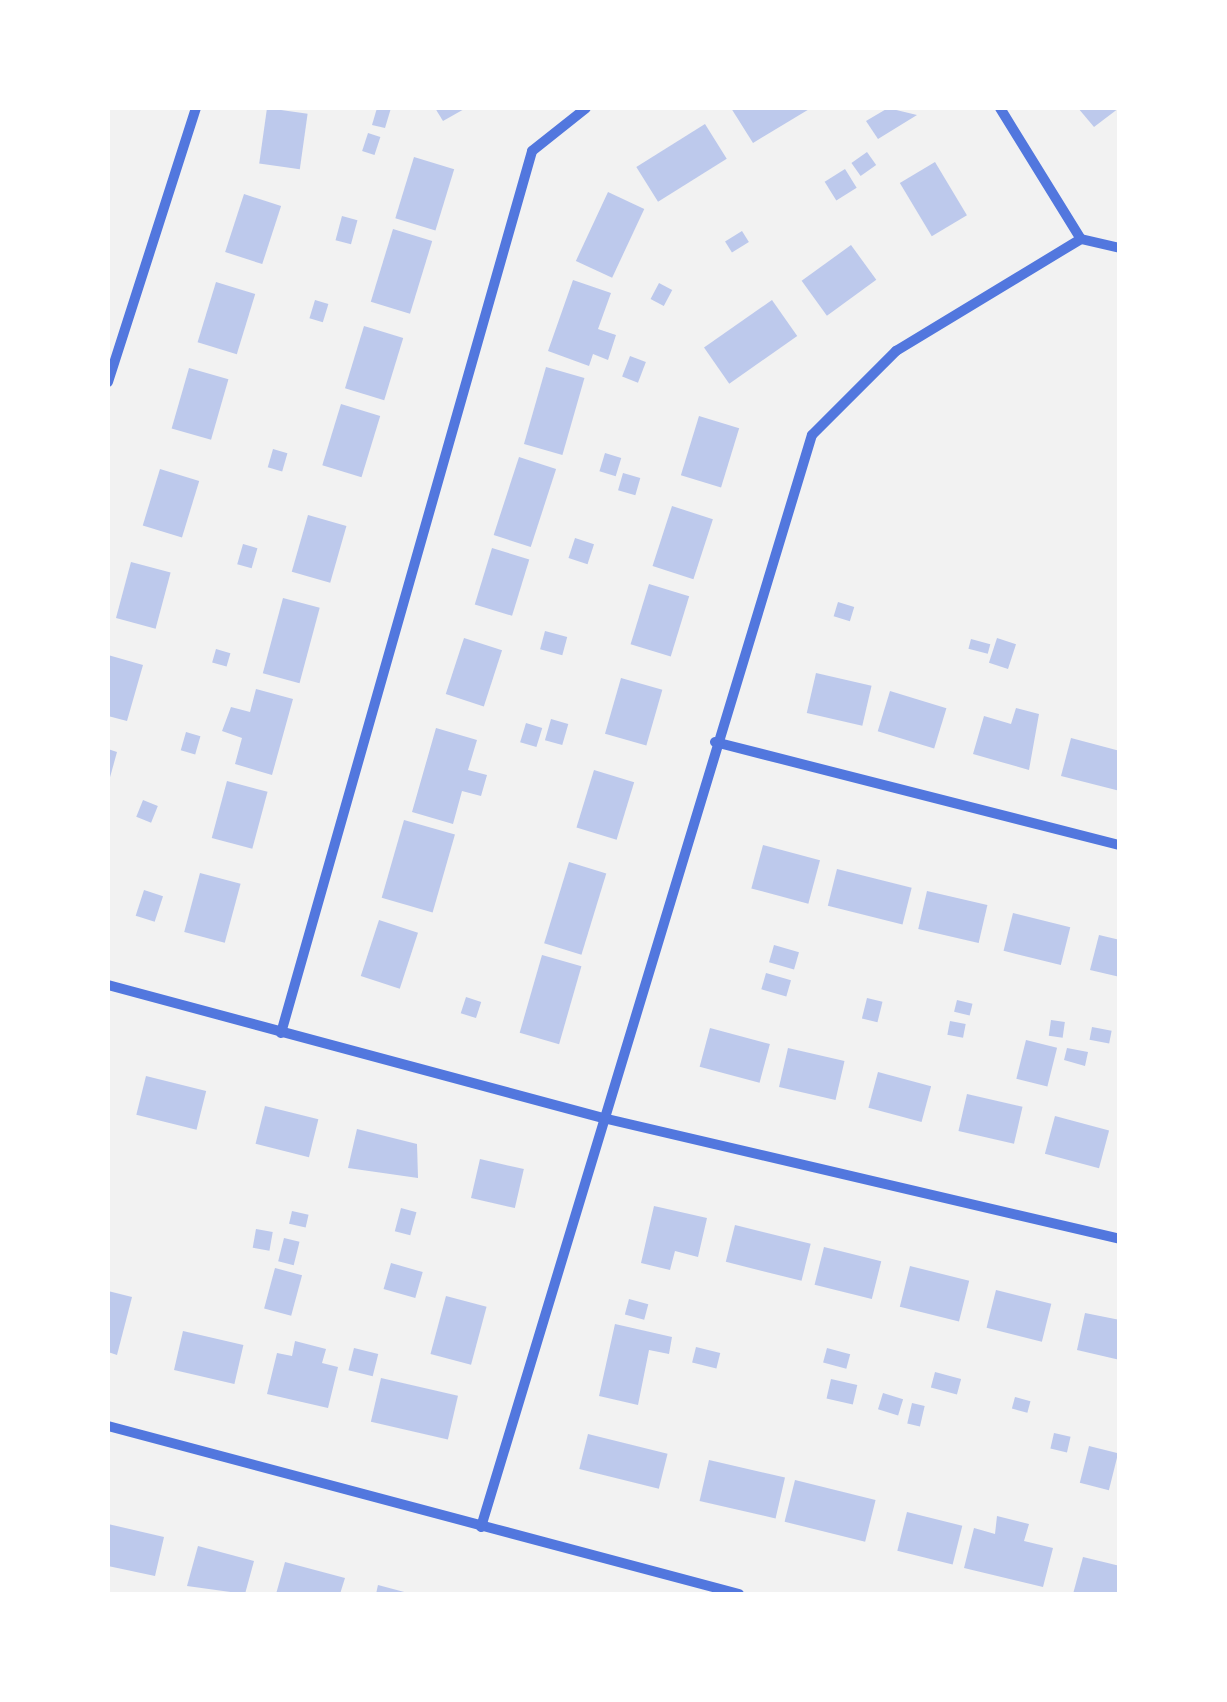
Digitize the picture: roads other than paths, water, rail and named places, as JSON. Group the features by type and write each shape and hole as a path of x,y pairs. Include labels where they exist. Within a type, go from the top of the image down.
{"street":[{"path":"108,382 196,108"},
{"path":"280,1033 532,151 573,111 586,108"},
{"path":"1000,108 1081,239"},
{"path":"481,1527 714,742 812,435 896,351 1081,239 1120,248"},
{"path":"714,742 1120,845"},
{"path":"108,985 603,1118 1120,1239"},
{"path":"108,1426 739,1594"}]}
